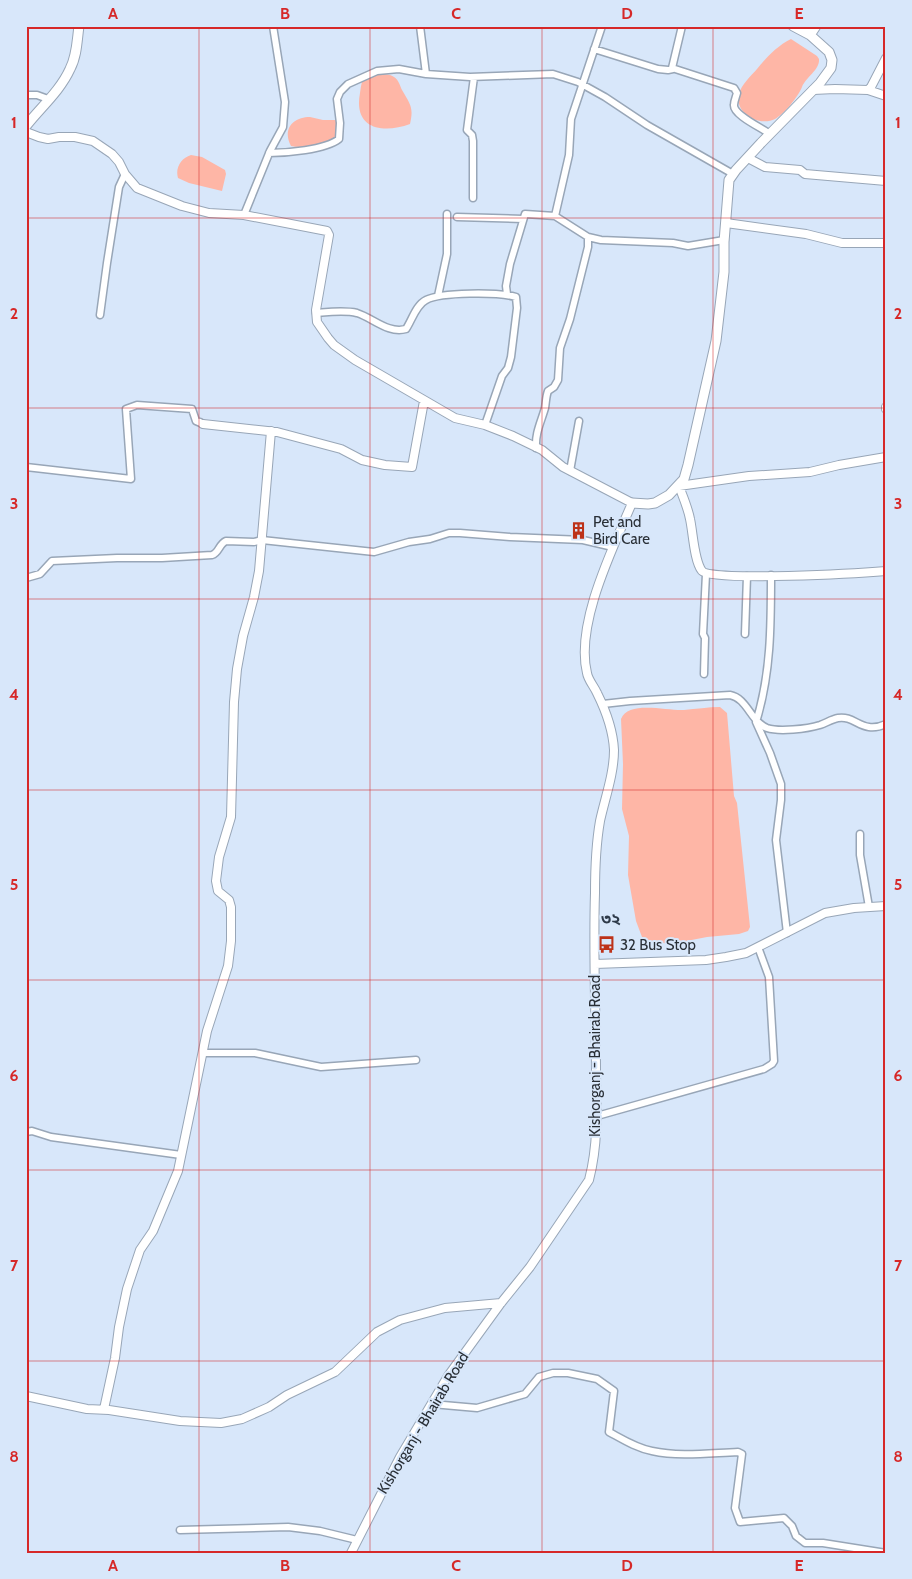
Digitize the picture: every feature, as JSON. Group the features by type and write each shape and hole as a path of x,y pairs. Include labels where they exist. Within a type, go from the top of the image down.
{"main road":[{"path":"26,126 60,86 71,69 77,48 79,26"},
{"path":"632,503 655,503 669,496 684,479 716,341 724,272 724,240 729,180 813,90 830,68 832,60 829,52 810,35 794,26"},
{"path":"810,35 816,26"}],"street":[{"path":"244,215 269,153 282,127 285,102 273,26"},
{"path":"420,26 426,74"},
{"path":"555,216 569,154 571,120 602,26"},
{"path":"673,69 673,60 682,26"},
{"path":"594,49 658,69 673,69 692,74 734,88 737,93 733,106 735,110 744,118 770,134"},
{"path":"868,90 886,58"},
{"path":"269,153 281,153 322,146 339,140 340,124 337,99 340,92 355,81 382,70 399,69 426,74 474,77 554,74 582,84 701,157 733,174"},
{"path":"474,77 467,130 472,135 474,198"},
{"path":"813,90 868,90 886,96"},
{"path":"26,95 48,100"},
{"path":"26,132 39,138 59,137 93,141 112,154 137,188 182,206 209,213 244,215 318,229 329,233 316,313 317,322 334,345 355,360 455,418 485,425 513,436 542,450 563,468 632,503"},
{"path":"748,158 765,167 800,170 805,174 886,181"},
{"path":"100,316 119,187 125,174"},
{"path":"507,294 506,286 510,264 523,219 525,214 528,213 555,216 588,237 613,242 672,243 688,246 724,240"},
{"path":"438,296 447,254 447,214"},
{"path":"457,217 523,219"},
{"path":"726,223 806,234 842,243 886,243"},
{"path":"536,448 535,437 546,405 548,391 554,387 558,380 560,348 570,319 588,247 588,237"},
{"path":"316,313 354,312 382,326 399,330 406,328 425,300 438,296 507,294 516,297 511,357 508,368 502,376 485,425"},
{"path":"26,467 130,480 126,409 136,405 192,409 196,421 202,423 271,431 341,448 362,460 385,465 412,467 424,401"},
{"path":"570,471 580,421"},
{"path":"104,1410 127,1289 140,1250 153,1232 178,1170 204,1053 207,1030 228,966 232,941 230,903 218,890 216,881 219,857 232,809 233,717 237,669 243,636 254,597 262,540 271,431"},
{"path":"886,457 810,472 749,476 679,486 690,516 698,560 702,571 706,574 748,576 815,575 886,571"},
{"name":"Kishorganj - Bhairab Road","path":"351,1553 400,1457 467,1349 500,1303 530,1267 589,1180 593,1165 596,1116 595,892 598,835 610,783 614,753 613,737 602,704 587,675 584,659 589,620 594,600 613,547 632,503"},
{"path":"26,578 40,574 52,561 212,555 217,552 224,541 254,542 262,540 371,552 409,542 430,540 460,533 583,540 613,547"},
{"path":"704,674 705,638 703,634 706,574"},
{"path":"756,722 768,670 772,575"},
{"path":"745,634 748,576"},
{"path":"602,704 630,700 730,695 738,698 756,722 770,753 780,784 781,800 776,840 787,933"},
{"path":"756,722 769,728 787,729 813,727 841,718 869,728 886,724"},
{"path":"860,834 860,855 869,907"},
{"path":"595,964 706,960 746,953 825,913 854,908 886,906"},
{"path":"596,1116 764,1070 772,1064 774,1061 769,977 758,947"},
{"path":"204,1053 254,1053 321,1067 416,1060"},
{"path":"26,1132 32,1131 52,1137 181,1155"},
{"path":"26,1396 87,1409 180,1421 221,1423 242,1419 335,1372 377,1332 400,1320 445,1308 500,1303"},
{"path":"432,1404 477,1408 526,1394 539,1377 552,1373 568,1373 597,1379 614,1390 609,1432 628,1443 651,1451 676,1454 738,1452 742,1454 735,1508 740,1522 784,1518 792,1526 796,1536 805,1543 823,1543 886,1553"},
{"path":"180,1530 288,1527 320,1531 357,1540"}],"shaded area":[{"path":"791,39 817,56 819,63 794,100 779,117 769,121 755,120 749,117 740,107 738,101 742,87 768,56"},
{"path":"391,75 398,81 412,113 410,124 400,127 380,128 372,126 361,114 359,105 363,80 367,76"},
{"path":"310,117 323,120 338,120 337,136 315,145 291,146 288,134 291,125 299,119"},
{"path":"191,155 202,157 225,170 226,174 222,191 189,183 178,178 177,171 180,164 184,158"},
{"path":"720,707 727,713 734,796 737,803 750,927 748,931 739,934 707,937 671,944 648,941 642,937 636,921 628,875 629,836 622,809 621,719 625,713 640,708 684,710"}],"place":[{"name":"Pet and Bird Care","path":"579,531"},
{"name":"32 Bus Stop","path":"606,945"}],"district":[{"name":"৩২","path":"611,918"}]}
